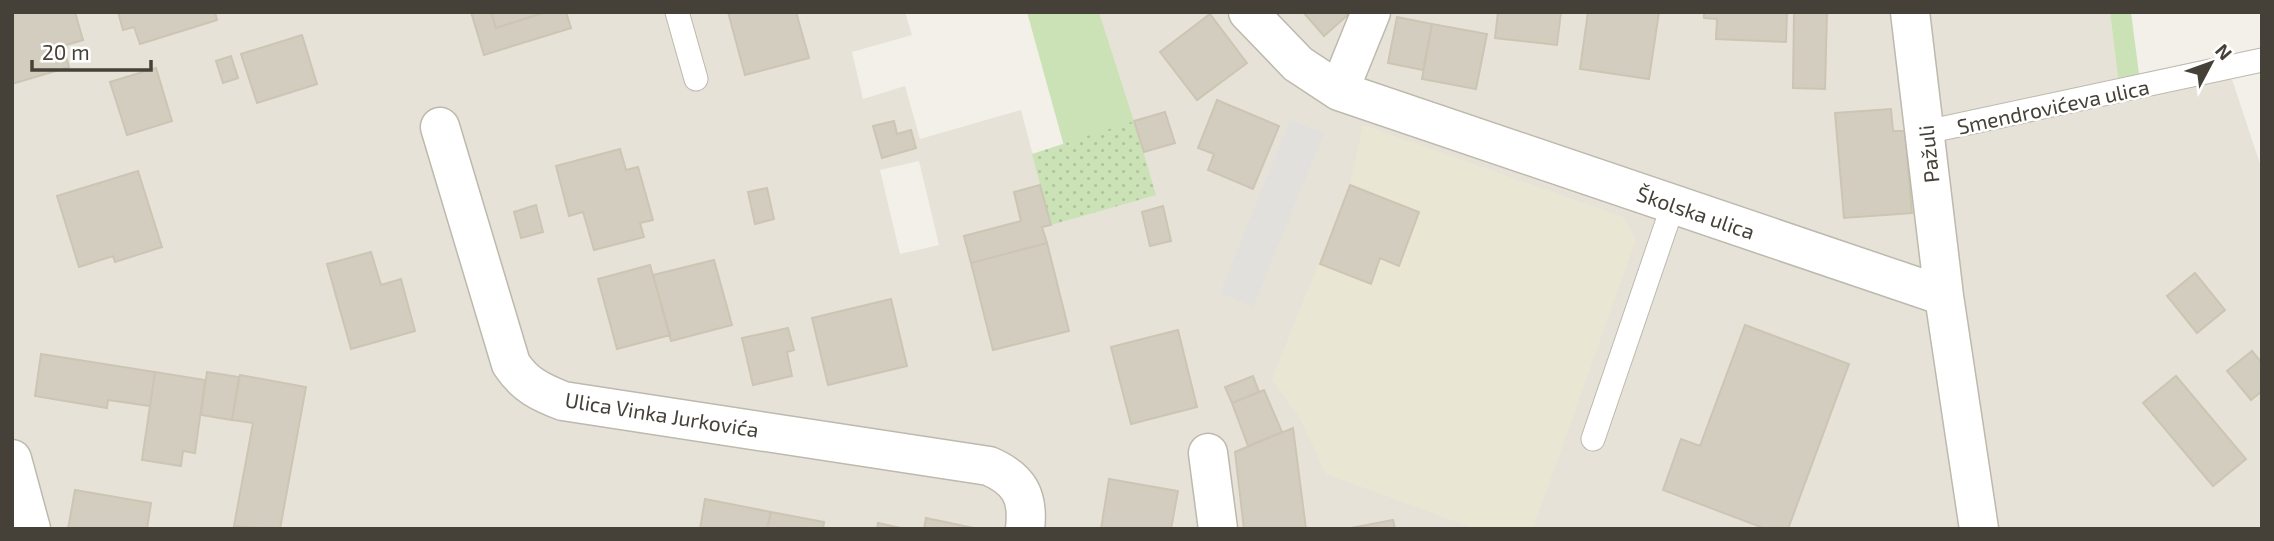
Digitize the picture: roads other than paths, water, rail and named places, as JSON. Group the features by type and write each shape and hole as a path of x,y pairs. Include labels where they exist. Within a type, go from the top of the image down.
{"street":[{"name":"Školska ulica","path":"1248,12 1298,64 1339,91 1944,296"},
{"path":"1339,91 1371,12"},
{"name":"Pažuli","path":"1910,12 1944,296"},
{"name":"Ulica Vinka Jurkovića","path":"440,127 511,364 521,379 537,391 563,401 989,466 1016,481 1024,495 1025,529"},
{"path":"1944,296 1979,529"},
{"path":"1208,453 1218,529"},
{"path":"12,459 31,529"}],"lane":[{"path":"677,12 696,79"},
{"name":"Smendrovićeva ulica","path":"1926,132 2262,60"},
{"path":"1593,439 1673,205"}]}
